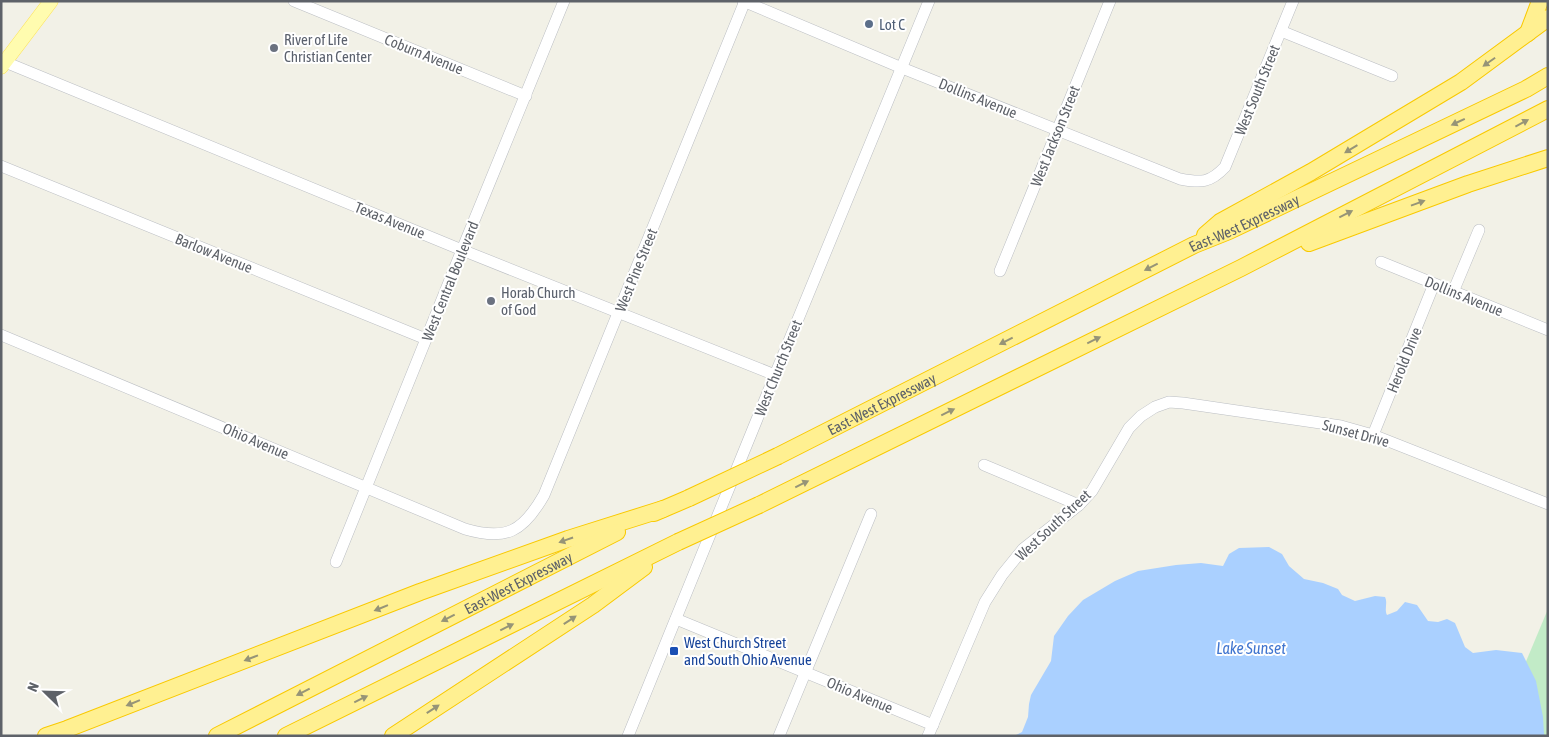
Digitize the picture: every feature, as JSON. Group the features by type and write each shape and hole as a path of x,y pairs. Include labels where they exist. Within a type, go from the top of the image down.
{"highway":[{"path":"1528,33 1540,1"},
{"path":"1194,245 1220,222 1312,172 1462,82 1548,18"},
{"name":"East-West Expressway","path":"217,736 662,508 689,498 778,456 1194,245 1526,89 1548,76"},
{"path":"286,736 678,542 759,505 1241,268 1548,109"},
{"path":"1241,268 1468,184 1548,158"},
{"path":"46,736 63,732 420,592 568,539 662,508"},
{"path":"393,736 593,605 678,542"}],"main road":[{"path":"3,64 51,1"}],"street":[{"name":"Coburn Avenue","path":"294,1 526,96"},
{"name":"West Central Boulevard","path":"336,562 564,1"},
{"name":"West Church Street","path":"628,736 929,1"},
{"name":"West Jackson Street","path":"1000,271 1110,1"},
{"name":"West South Street","path":"1216,176 1225,167 1293,1"},
{"name":"Dollins Avenue","path":"744,2 1180,180 1205,181 1216,176"},
{"name":"West Pine Street","path":"513,530 526,522 544,495 744,2"},
{"path":"1281,31 1392,76"},
{"name":"Texas Avenue","path":"3,64 775,375"},
{"name":"Barlow Avenue","path":"1,166 426,339"},
{"path":"1453,292 1479,230"},
{"name":"Dollins Avenue","path":"1381,262 1548,330"},
{"name":"Herold Drive","path":"1373,435 1434,284"},
{"name":"Ohio Avenue","path":"1,335 465,529 483,534 499,534 513,530"},
{"name":"Sunset Drive","path":"1155,407 1169,402 1182,403 1341,426 1373,435 1548,504"},
{"name":"West South Street","path":"930,731 985,602 1002,574 1023,549 1079,505 1092,491 1129,428 1141,416 1155,407"},
{"path":"984,465 1079,505"},
{"path":"779,736 870,514"},
{"name":"Ohio Avenue","path":"676,619 805,672 930,731"}],"green space":[{"path":"1548,609 1548,736 1516,736 1504,714"}],"water":[{"name":"Lake Sunset","path":"1269,547 1282,554 1289,566 1304,579 1323,583 1338,589 1342,595 1355,601 1375,596 1385,597 1387,615 1397,611 1405,602 1417,605 1428,621 1438,622 1447,619 1455,623 1465,647 1473,653 1496,650 1522,653 1536,681 1543,717 1544,734 1546,736 1014,736 1022,732 1028,717 1031,695 1051,661 1054,636 1068,616 1083,600 1115,581 1138,571 1201,563 1223,566 1229,554 1239,548"}],"place":[{"name":"Lot C","path":"869,24"},
{"name":"River of Life Christian Center","path":"274,48"},
{"name":"Horab Church of God","path":"491,301"},
{"name":"West Church Street and South Ohio Avenue","path":"674,651"}]}
